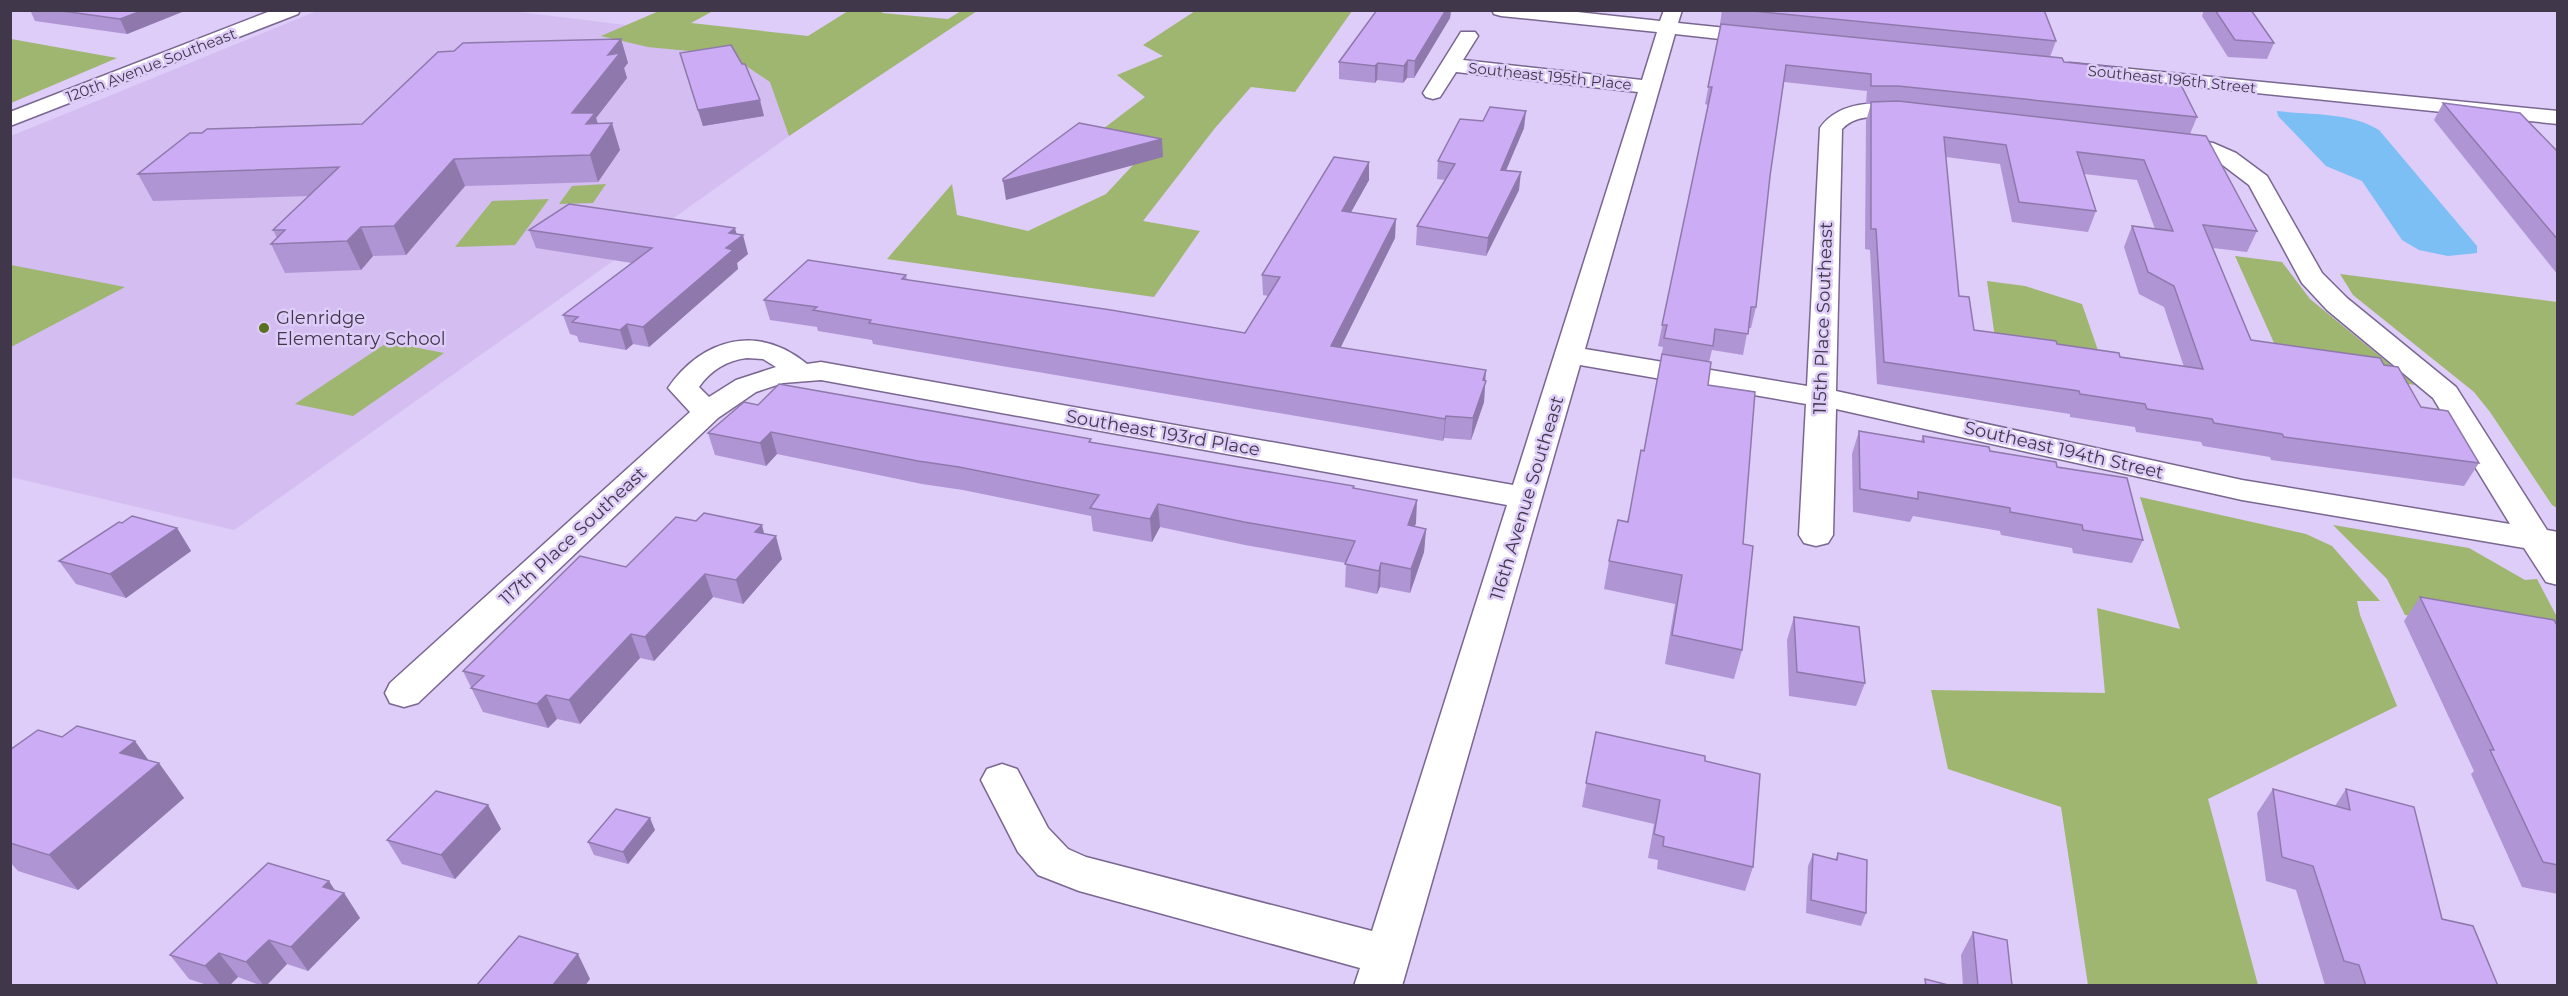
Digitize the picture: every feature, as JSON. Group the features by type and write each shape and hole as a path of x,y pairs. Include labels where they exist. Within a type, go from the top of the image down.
{"street":[{"name":"120th Avenue Southeast","path":"10,120 291,10"},
{"path":"1501,10 1670,19 1786,40"},
{"name":"116th Avenue Southeast","path":"1383,970 1670,19"},
{"path":"1433,93 1468,36"},
{"name":"Southeast 195th Place","path":"1450,65 1650,87"},
{"name":"Southeast 196th Street","path":"2048,66 2557,119"},
{"name":"115th Place Southeast","path":"1816,535 1831,128 1838,119 1852,114 1893,112 1939,117"},
{"path":"2146,139 2205,148 2228,158 2259,181 2311,277 2337,304 2445,393 2547,541 2558,574"},
{"path":"707,412 683,388 697,368 718,356 749,348 759,349 775,354 799,372"},
{"name":"Southeast 194th Street","path":"1570,355 1820,397 2242,490 2547,541"},
{"name":"Southeast 193rd Place","path":"746,386 779,375 821,371 1527,498"},
{"name":"117th Place Southeast","path":"404,693 707,412 746,386"},
{"path":"1002,780 1033,840 1053,862 1079,873 1383,970"}],"shaded area":[{"name":"Glenridge Elementary School","path":"317,11 510,11 899,58 234,530 11,477 11,136"}],"green space":[{"path":"659,11 713,11 691,23 808,36 848,11 883,11 882,13 948,19 961,11 977,11 789,136 770,82 730,55 648,47 601,36"},
{"path":"1195,11 1352,11 1295,92 1251,87 1215,128 1143,221 1200,231 1154,297 887,259 952,184 957,215 1028,231 1106,194 1148,149 1095,135 1145,97 1117,75 1163,56 1143,45"},
{"path":"11,39 117,58 11,103"},
{"path":"606,184 593,203 559,204 572,186"},
{"path":"549,199 515,245 455,247 492,201"},
{"path":"2235,256 2282,262 2310,299 2415,385 2284,365"},
{"path":"11,265 125,287 11,347"},
{"path":"2340,274 2557,302 2557,508 2552,505 2490,412 2474,392 2353,295"},
{"path":"1987,281 2025,286 2082,304 2102,362 1996,345"},
{"path":"388,342 444,353 353,416 295,404"},
{"path":"2140,497 2306,534 2332,546 2380,601 2357,601 2360,615 2397,706 2208,799 2258,985 2088,985 2061,807 1948,769 1931,690 2105,693 2097,608 2180,629"},
{"path":"2333,525 2469,548 2525,580 2537,579 2557,617 2557,643 2405,615 2387,579"}],"water":[{"path":"2277,111 2343,117 2368,124 2379,130 2477,246 2477,253 2448,256 2419,250 2402,240 2362,181 2326,166 2278,116"}],"building":[{"path":"55,10 144,10 120,19"},
{"path":"1377,10 1446,10 1415,61 1408,60 1404,66 1339,62"},
{"path":"1743,10 2044,10 2056,41"},
{"path":"2215,10 2251,10 2274,43 2235,40"},
{"path":"1721,24 2062,58 2064,62 2112,67 2115,76 2161,80 2162,83 2181,85 2197,117 1898,86 1871,86 1871,74 1786,65 1770,176 1756,307 1751,307 1748,334 1715,329 1713,346 1664,338 1667,325 1662,325 1712,87 1708,87"},
{"path":"621,39 608,55 620,53 572,113 595,113 586,124 612,123 590,155 454,159 394,226 361,227 347,241 271,244 285,230 273,230 339,167 138,174 190,133 202,133 207,129 362,124 438,52 454,51 463,43"},
{"path":"731,45 742,64 745,64 760,100 698,110 680,53"},
{"path":"1898,101 2206,136 2257,231 2203,225 2251,340 2380,358 2384,365 2398,367 2421,407 2448,411 2479,463 2284,437 2282,434 2214,423 2212,419 2147,409 2145,404 2080,394 2079,391 1884,362 1876,229 1871,229 1871,102","holes":["1944,137 2006,145 2019,202 2096,211 2077,152 2144,160 2173,231 2132,226 2148,272 2174,286 2203,369 2120,357 2119,353 2057,344 2056,341 1974,330 1969,297 1959,296"]},
{"path":"2443,103 2520,113 2558,152 2558,240"},
{"path":"1490,107 1526,111 1501,170 1521,172 1488,238 1417,226 1455,164 1438,161 1460,119 1483,121"},
{"path":"1079,123 1162,139 1003,181 1003,179"},
{"path":"1334,157 1369,162 1342,211 1396,219 1331,346 1486,370 1483,380 1486,381 1473,418 1446,416 1445,419 869,323 871,320 813,310 817,307 764,300 808,260 906,275 902,279 1111,310 1245,333 1280,277 1262,275"},
{"path":"569,204 735,228 729,233 743,235 726,248 733,250 643,327 627,324 620,330 572,322 578,317 563,315 652,248 529,230"},
{"path":"1662,354 1711,362 1708,385 1755,392 1743,544 1753,546 1742,650 1672,635 1682,575 1609,561 1618,520 1628,522"},
{"path":"779,384 1091,439 1089,442 1354,486 1353,488 1417,500 1408,525 1426,529 1411,569 1381,563 1379,571 1345,564 1355,541 1244,522 1158,504 1150,519 1090,508 1099,495 959,467 771,432 760,443 708,433 744,402 758,405"},
{"path":"1859,431 1924,442 1923,436 1989,447 1990,451 2056,462 2057,467 2127,478 2143,540 2083,530 2082,525 2010,512 2010,508 1918,492 1918,499 1860,489"},
{"path":"704,513 762,525 755,532 776,536 736,580 705,574 645,637 631,634 569,700 546,695 537,704 471,688 484,676 463,671 580,556 626,567 676,517 696,521"},
{"path":"132,516 177,528 110,574 59,561 119,522 122,523"},
{"path":"2420,597 2554,620 2558,627 2558,865 2543,862 2490,750 2494,750"},
{"path":"1794,617 1859,627 1865,683 1797,672"},
{"path":"77,726 135,741 120,753 159,763 49,855 10,843 10,750 38,730 62,737"},
{"path":"1596,732 1705,756 1705,761 1760,774 1753,867 1663,846 1664,837 1654,834 1660,800 1586,783"},
{"path":"2273,789 2350,810 2346,789 2414,807 2442,919 2473,926 2498,986 2366,986 2359,965 2344,961 2313,866 2282,857"},
{"path":"436,791 488,805 441,855 387,840"},
{"path":"616,809 650,818 623,852 588,842"},
{"path":"1838,853 1867,860 1866,913 1811,900 1813,854 1837,860"},
{"path":"268,863 329,881 323,887 344,893 291,947 269,940 246,962 219,953 205,966 170,955"},
{"path":"1973,932 2007,940 2012,986 1978,986"},
{"path":"519,936 578,954 552,986 476,986"},
{"path":"1925,979 1952,986 1926,986"}],"place":[{"name":"Glenridge Elementary School","path":"264,328"}]}
